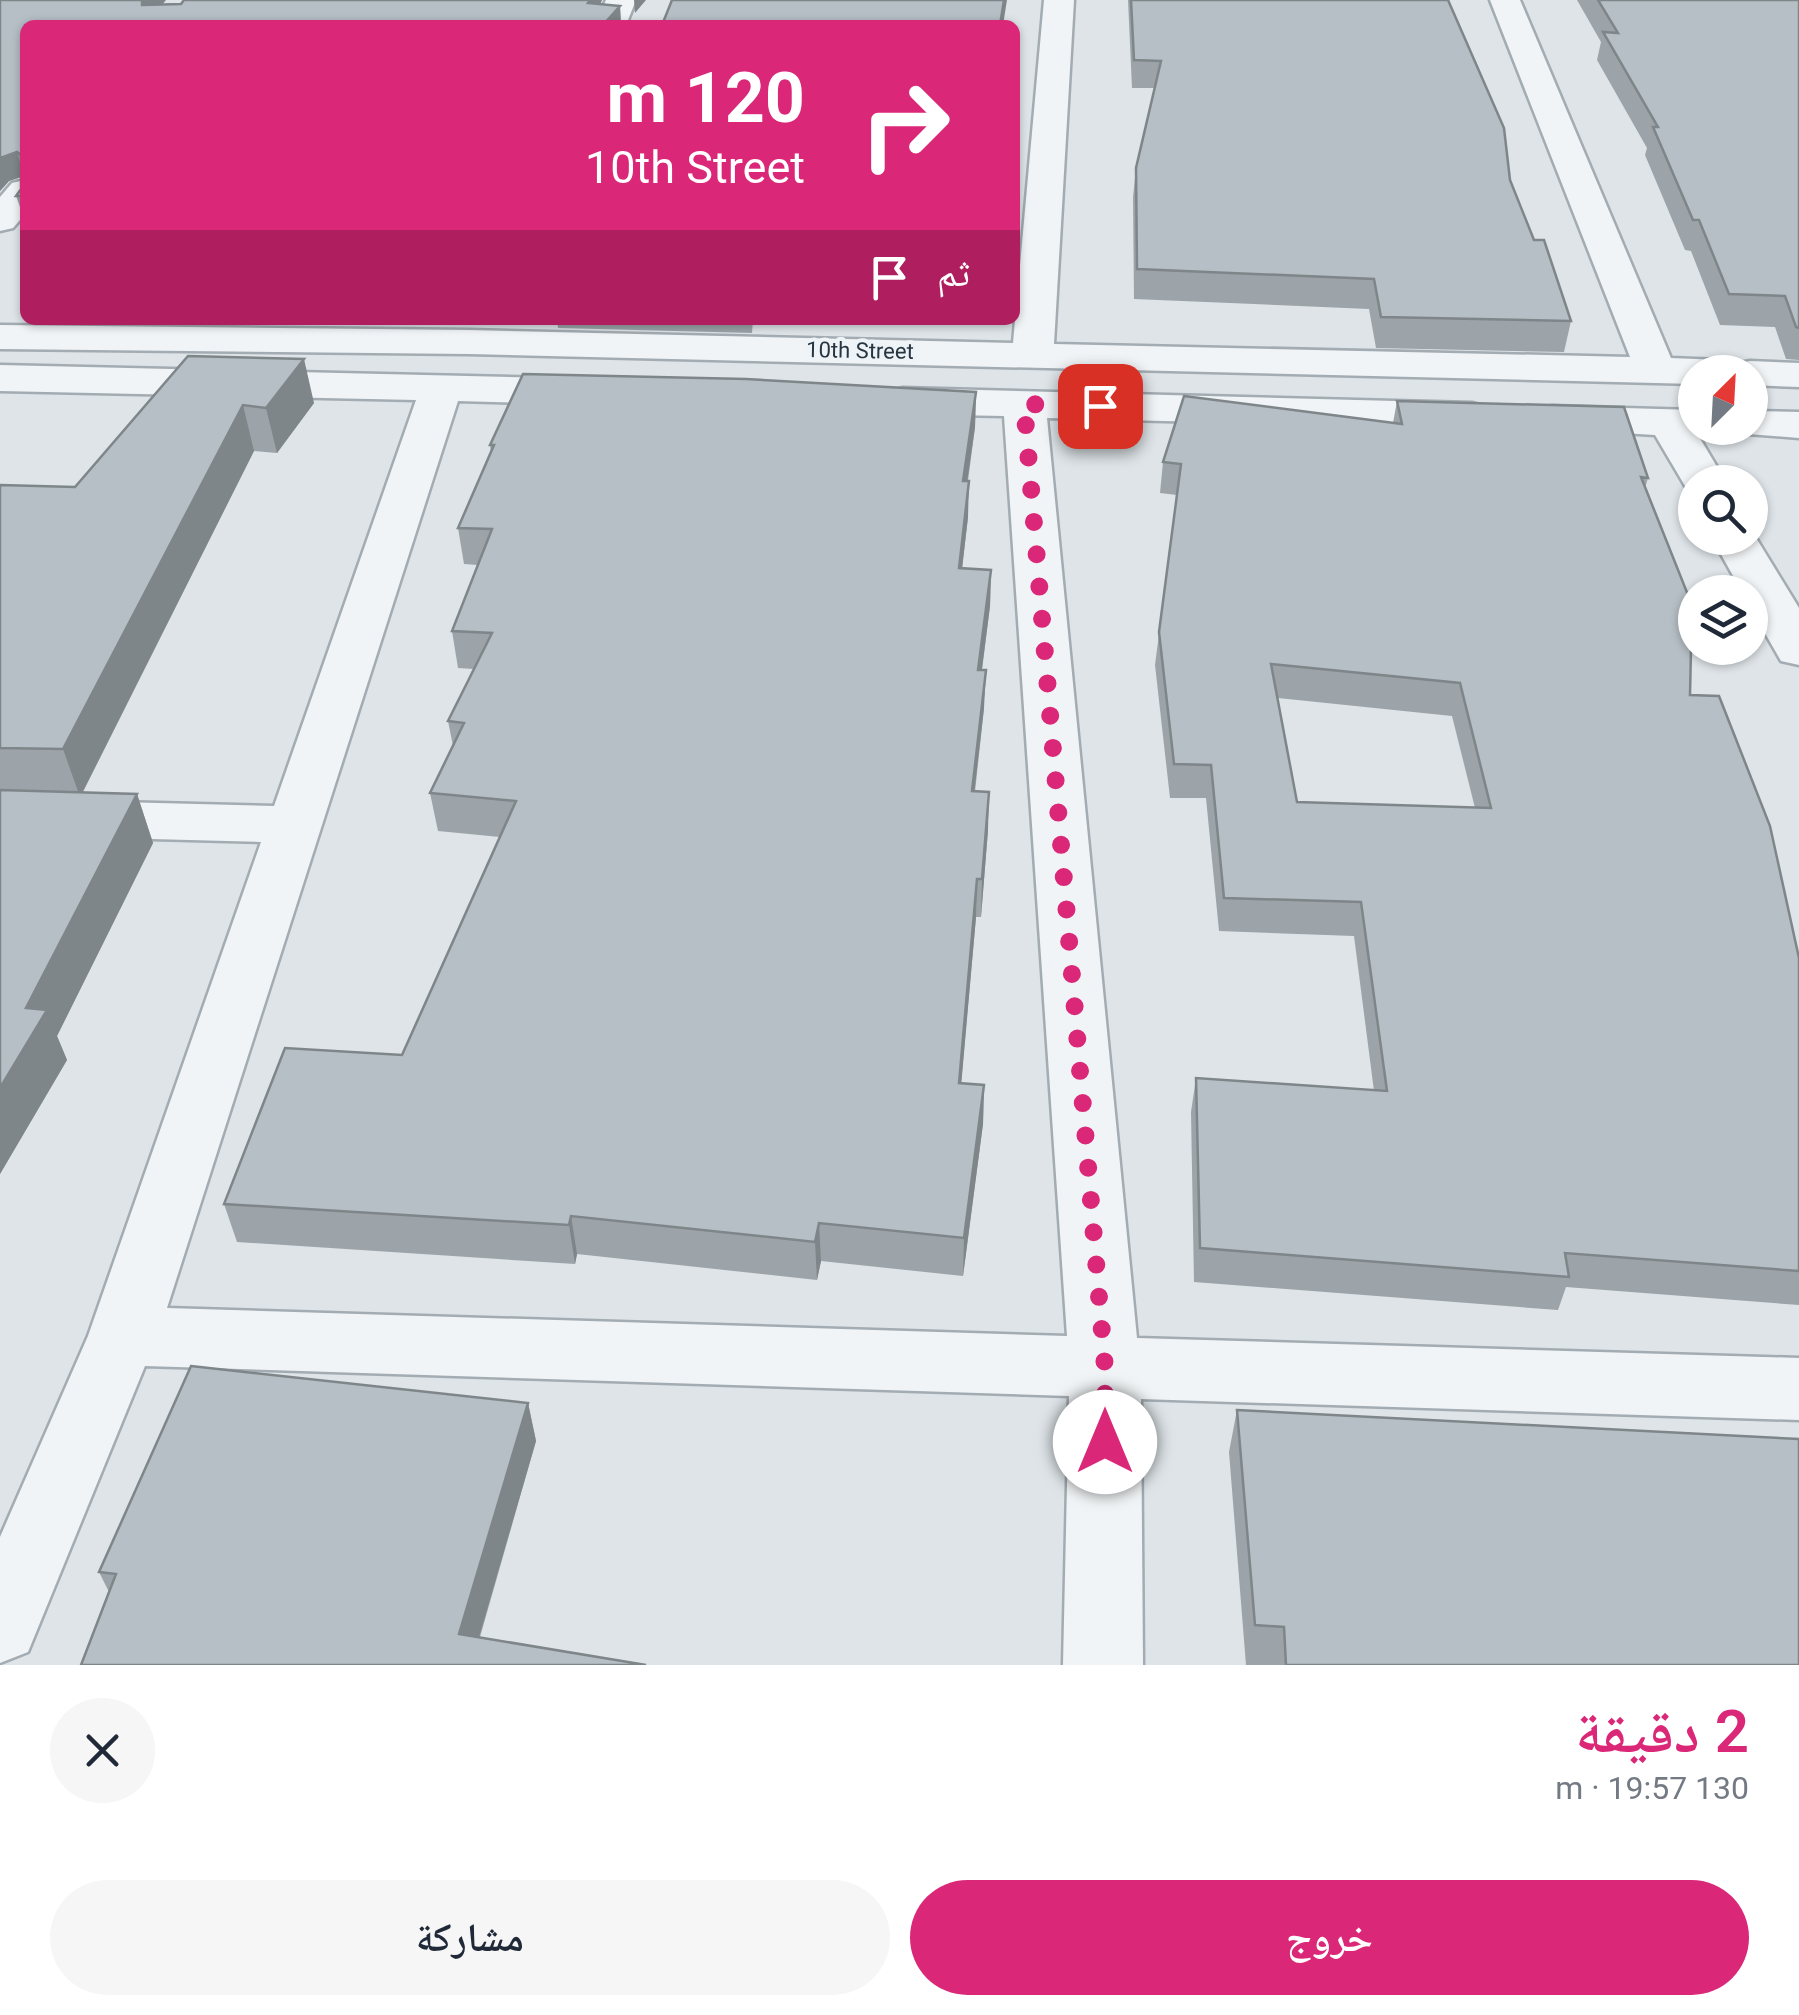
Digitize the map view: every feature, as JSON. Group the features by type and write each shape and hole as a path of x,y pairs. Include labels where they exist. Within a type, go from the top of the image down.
{"street":[{"path":"1059,0 1028,379 1105,1368 1103,1665"},
{"path":"1505,0 1656,371"},
{"path":"0,220 20,197"},
{"name":"10th Street","path":"0,337 463,350 1028,379 1678,422"},
{"path":"0,1626 123,1336 295,825 463,350"},
{"name":"10th Street","path":"0,378 463,350 636,394"},
{"name":"10th Street","path":"869,400 1028,379 1678,371"},
{"path":"1768,374 1799,375"},
{"path":"1768,424 1799,425"},
{"path":"1745,555 1799,650"},
{"path":"0,817 295,825"},
{"path":"123,1336 1799,1390"}],"building":[{"path":"0,0 142,0 142,5 181,4 184,0 590,0 588,3 620,6 607,20 20,20 20,154 0,158"},
{"path":"672,0 1004,0 1001,20 664,20"},
{"path":"1131,0 1448,0 1504,128 1510,180 1534,240 1544,240 1571,321 1381,317 1374,279 1137,269 1136,168 1161,61 1134,60"},
{"path":"1598,0 1799,0 1799,328 1785,296 1729,294 1699,220 1693,220 1653,127 1658,127 1603,32 1618,33"},
{"path":"188,356 304,359 266,408 243,405 63,749 0,748 0,485 75,487"},
{"path":"523,374 746,379 976,392 963,481 969,481 959,568 991,570 978,670 986,670 972,791 989,792 982,879 977,879 959,1083 984,1085 964,1238 819,1223 815,1242 571,1216 569,1225 224,1204 285,1048 402,1055 516,801 430,793 464,723 448,721 492,633 452,631 492,529 458,528"},
{"path":"1184,396 1402,424 1397,401 1624,407 1648,478 1641,477 1680,575 1678,665 1691,665 1690,695 1719,696 1770,826 1799,958 1799,1271 1565,1253 1569,1277 1200,1248 1196,1078 1387,1091 1361,902 1224,898 1211,765 1174,764 1159,632 1181,464 1163,462","holes":["1271,664 1460,683 1491,808 1297,802"]},
{"path":"0,790 137,794 26,1008 47,1010 0,1088"},
{"path":"191,1366 528,1403 459,1634 646,1665 81,1665 116,1574 99,1572"},
{"path":"1237,1410 1799,1439 1799,1665 1286,1665 1284,1627 1255,1625"}],"route":[{"path":"1100,406 1024,404 1105,1368 1105,1442"}]}
